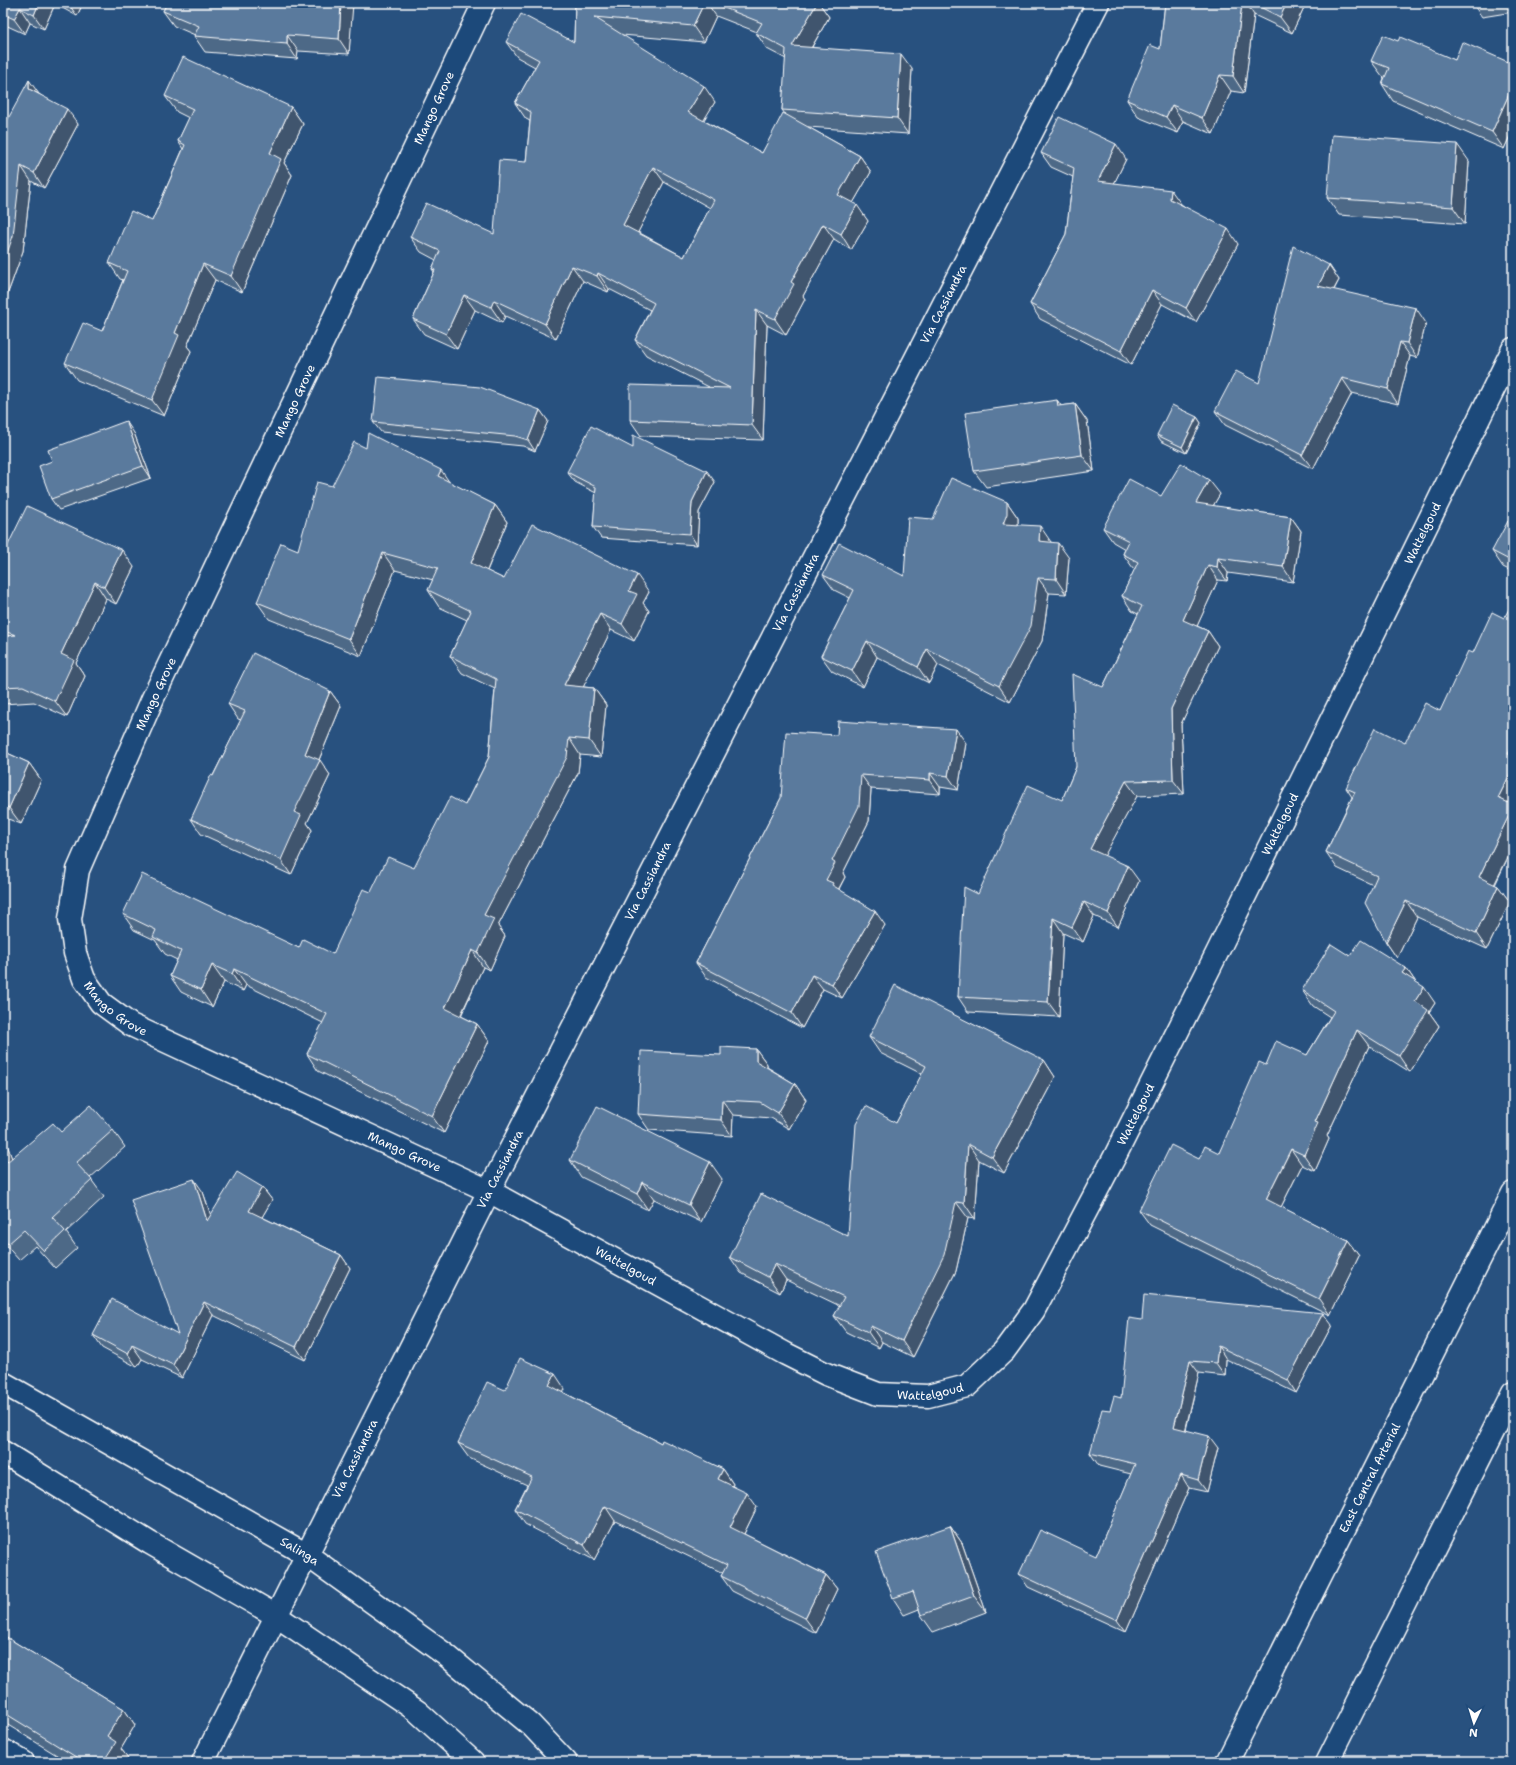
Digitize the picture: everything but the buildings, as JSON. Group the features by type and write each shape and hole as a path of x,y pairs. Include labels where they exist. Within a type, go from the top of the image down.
{"street":[{"name":"Mango Grove","path":"484,3 153,698 78,870 70,919 75,953 84,979 101,1003 131,1025 488,1191"},
{"name":"Via Cassiandra","path":"203,1762 275,1615 307,1555 488,1191 1098,3"},
{"name":"Wattelgoud","path":"488,1191 779,1351 826,1374 878,1394 928,1396 967,1386 1004,1352 1034,1310 1114,1158 1217,953 1513,349"},
{"name":"East Central Arterial","path":"1227,1762 1513,1193"},
{"name":"Salinga","path":"3,1383 307,1555 446,1655 531,1725 566,1762"},
{"path":"1327,1762 1513,1392"},
{"path":"3,1452 150,1543 275,1615 417,1711 473,1762"},
{"path":"3,1750 23,1762"}]}
